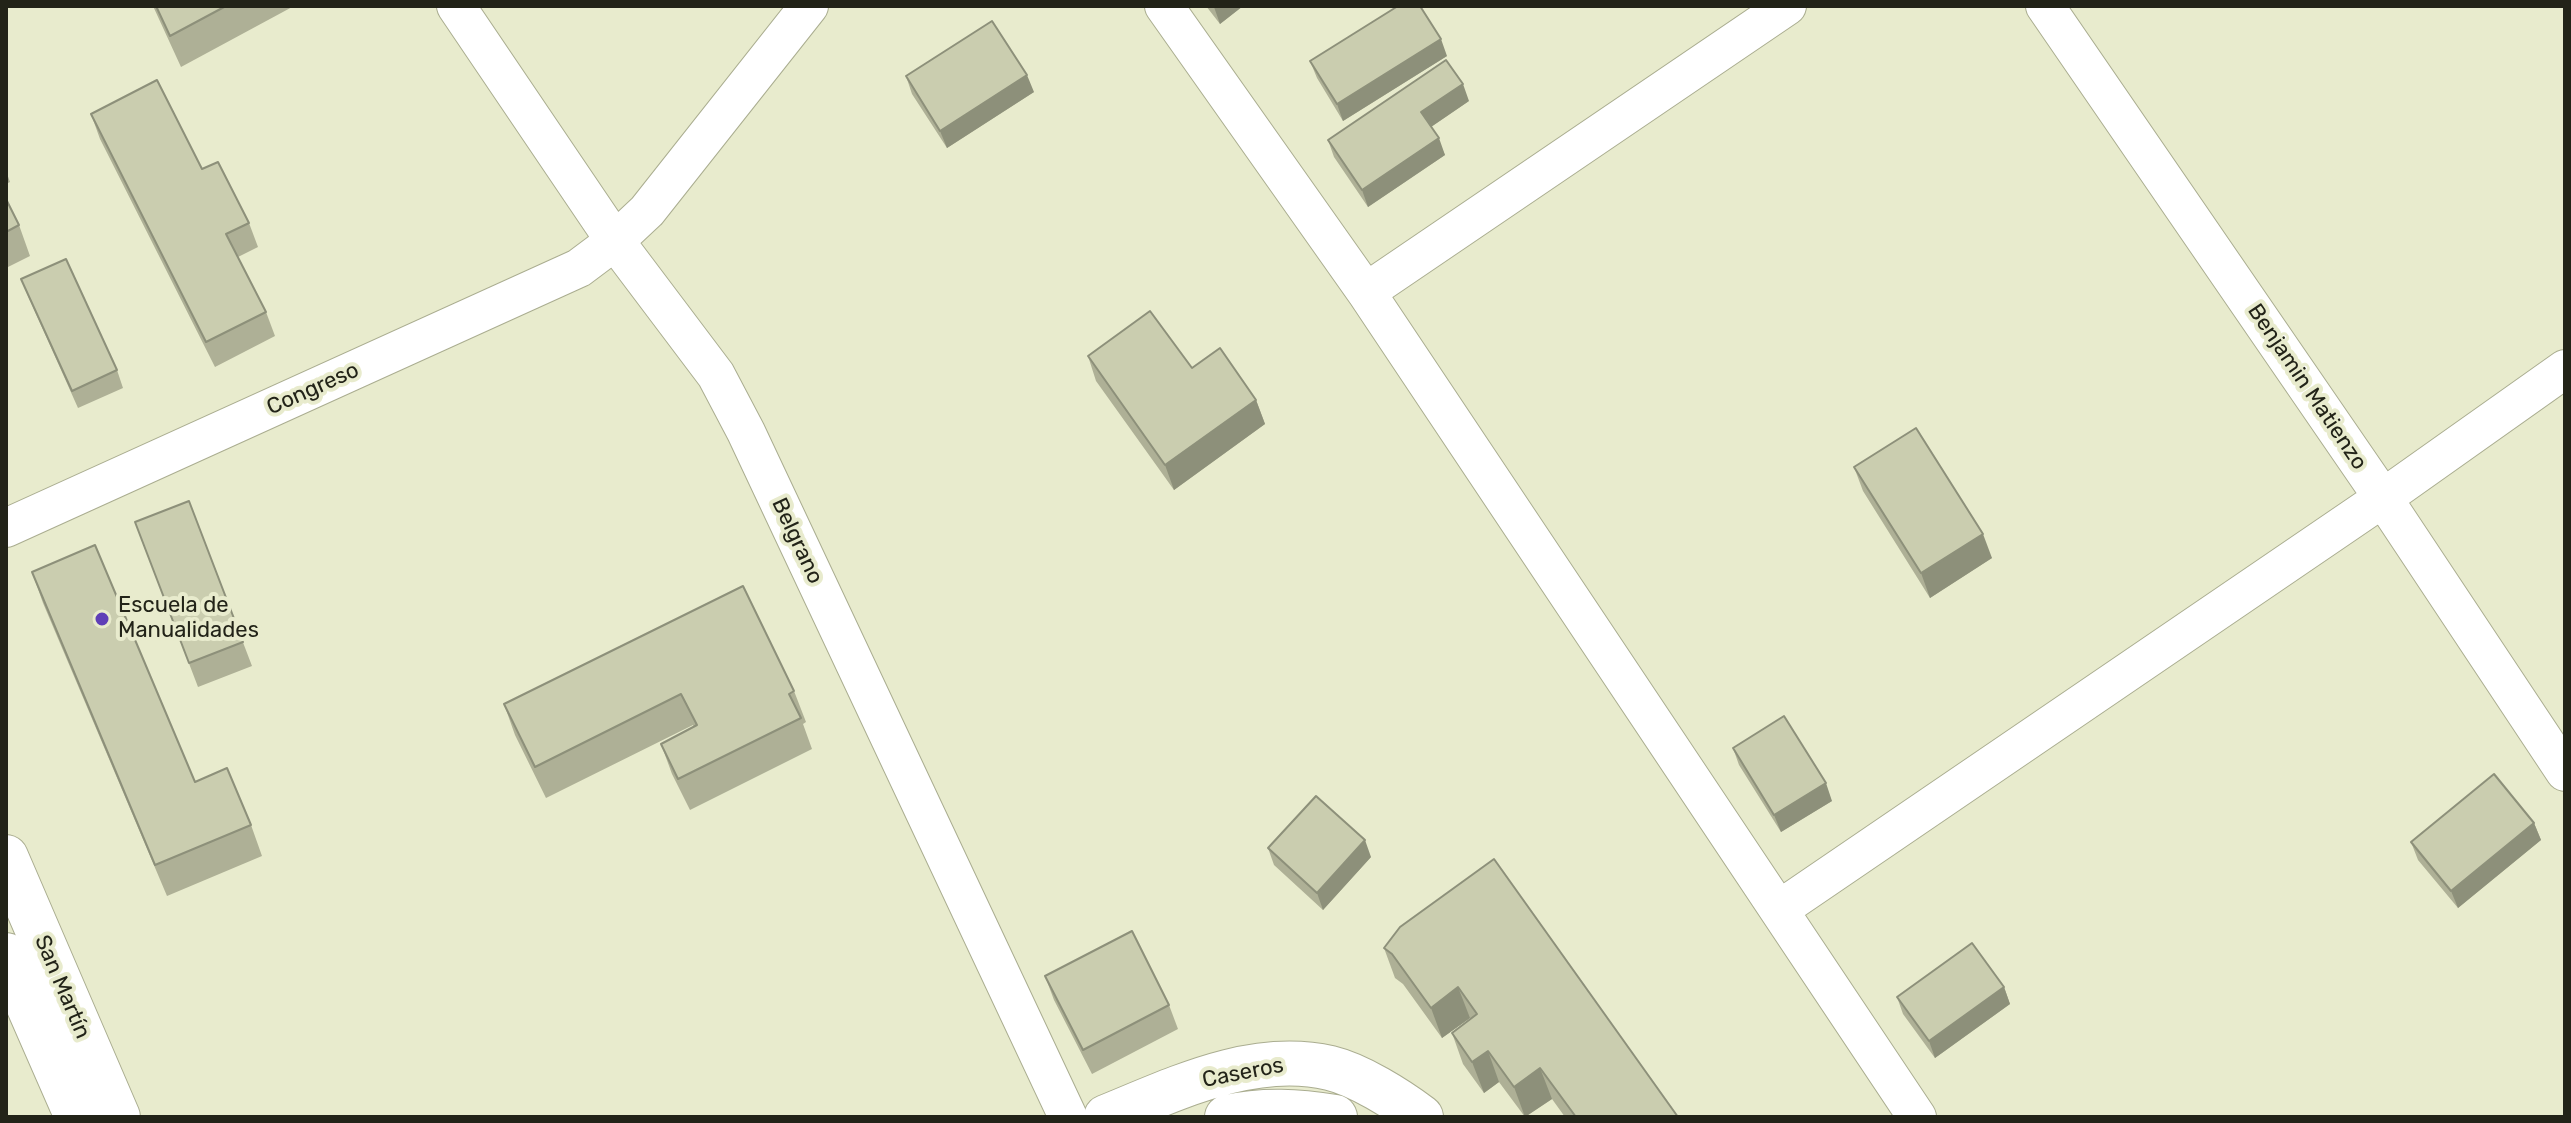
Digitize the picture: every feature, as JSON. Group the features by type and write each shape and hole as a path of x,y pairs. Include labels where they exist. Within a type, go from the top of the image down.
{"street":[{"name":"Belgrano","path":"456,6 615,241 716,375 746,432 1068,1117"},
{"name":"Congreso","path":"6,528 579,268 615,241 647,211 809,6"},
{"path":"1164,6 1366,292 1917,1117"},
{"path":"1366,292 1787,6"},
{"name":"Benjamin Matienzo","path":"2045,6 2383,498 2565,772"},
{"path":"1780,909 2383,498 2565,369"},
{"name":"San Martín","path":"6,857 118,1117"},
{"name":"San Martín","path":"6,955 77,1117"},
{"name":"Caseros","path":"1106,1117 1191,1083 1251,1066 1294,1063 1332,1068 1393,1097 1421,1117"},
{"name":"Caseros","path":"1227,1117 1257,1111 1300,1111 1335,1117"}],"building":[{"path":"156,6 226,6 170,36"},
{"path":"1398,6 1420,6 1441,39 1337,104 1310,61"},
{"path":"992,21 1027,75 940,131 906,76"},
{"path":"1446,60 1463,84 1421,112 1439,138 1362,190 1328,140"},
{"path":"157,80 202,169 218,162 249,223 226,234 266,312 206,342 91,114"},
{"path":"6,199 19,225 6,232"},
{"path":"66,259 117,370 72,391 21,279"},
{"path":"1150,311 1192,368 1220,348 1256,400 1165,465 1088,356"},
{"path":"1916,428 1983,534 1921,573 1854,467"},
{"path":"189,501 243,642 189,663 135,522"},
{"path":"95,545 195,782 227,768 251,825 155,865 32,572"},
{"path":"743,586 794,691 789,694 801,718 678,779 661,744 697,725 681,694 535,767 504,704"},
{"path":"1784,716 1826,783 1774,815 1733,748"},
{"path":"2494,774 2534,823 2451,891 2411,842"},
{"path":"1316,796 1365,840 1317,893 1268,848"},
{"path":"1494,859 1678,1117 1576,1117 1540,1068 1514,1087 1488,1051 1472,1062 1452,1033 1477,1014 1458,987 1431,1008 1392,954 1384,948 1400,927"},
{"path":"1132,931 1169,1005 1083,1050 1045,976"},
{"path":"1972,943 2004,987 1929,1041 1897,997"}],"place":[{"name":"Escuela de Manualidades","path":"102,619"}]}
